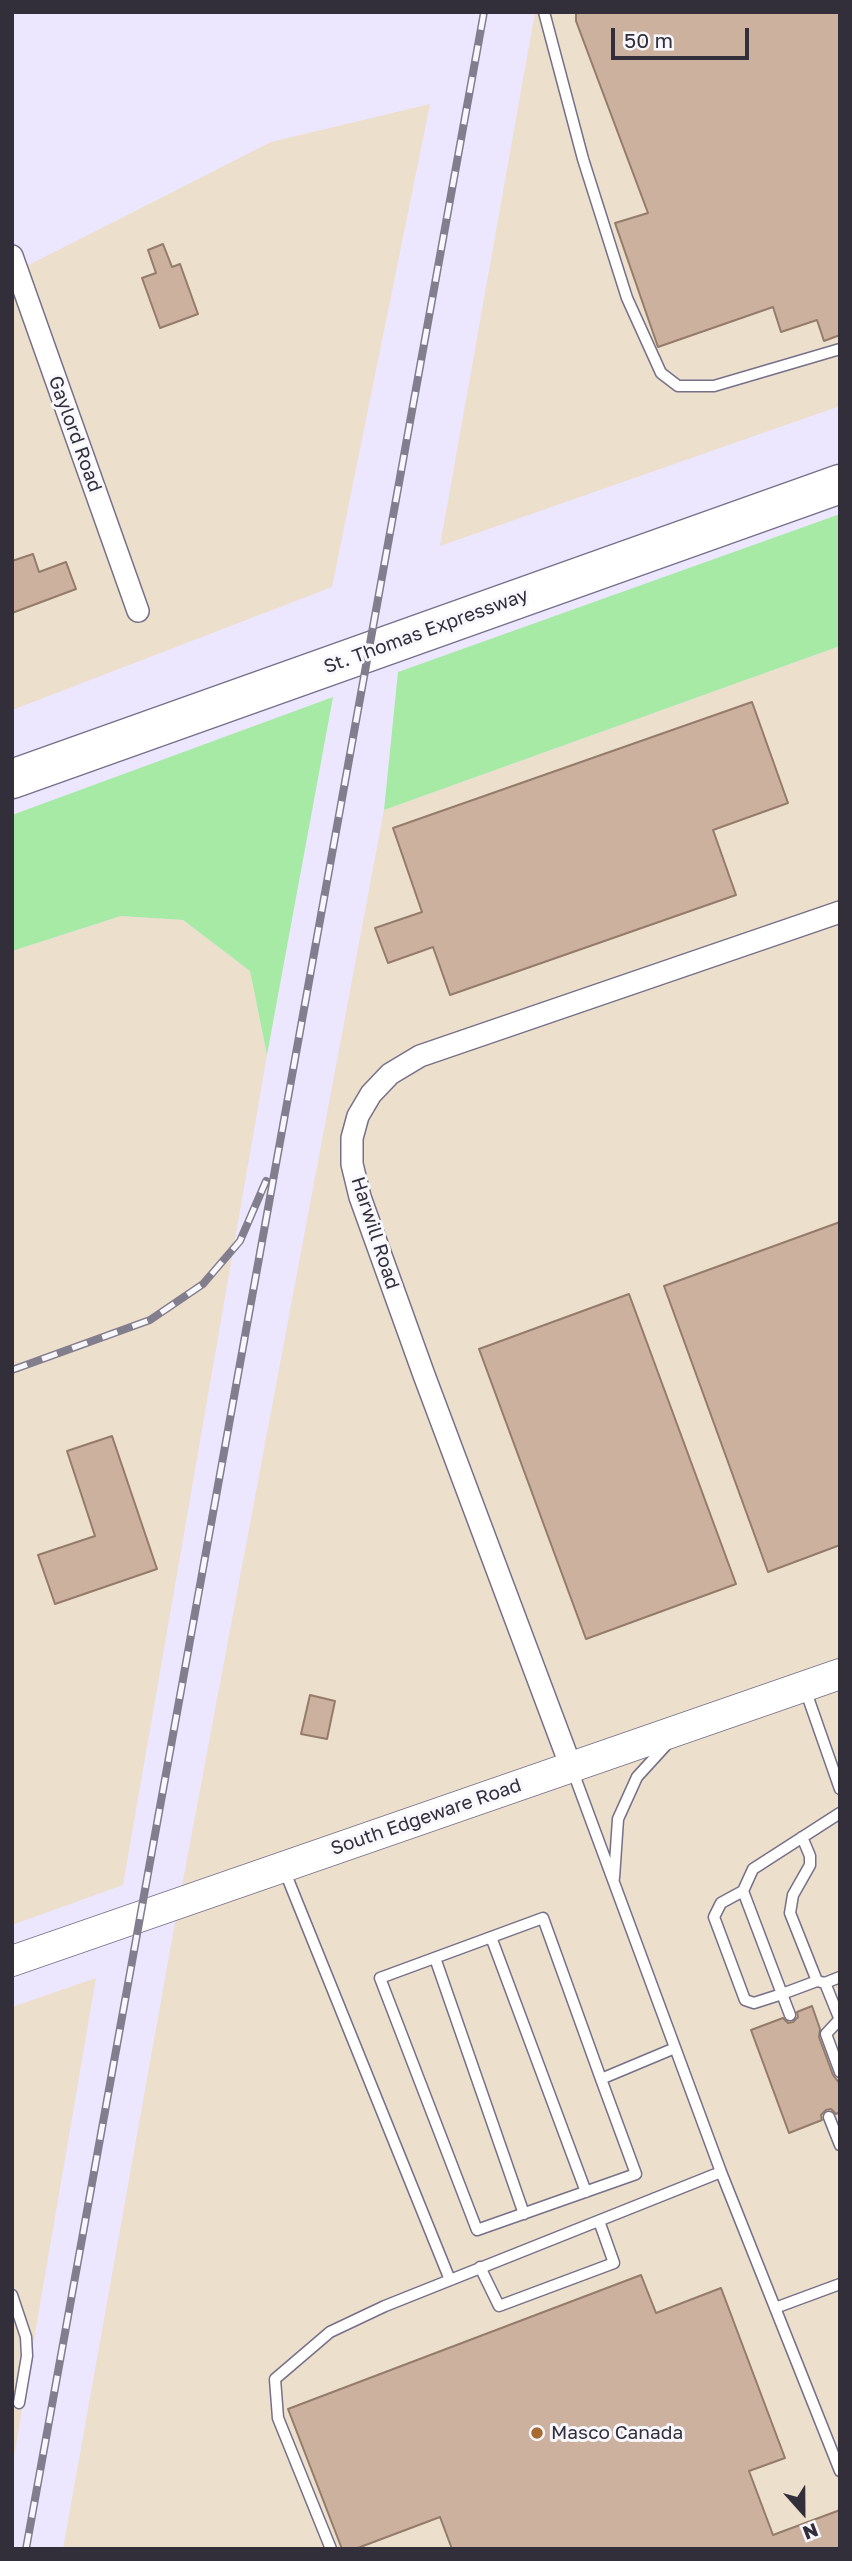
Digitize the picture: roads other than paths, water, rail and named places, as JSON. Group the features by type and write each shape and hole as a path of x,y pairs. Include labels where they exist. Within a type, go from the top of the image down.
{"highway":[{"name":"St. Thomas Expressway","path":"12,779 840,484"}],"main road":[{"name":"South Edgeware Road","path":"12,1961 840,1674"}],"street":[{"name":"Gaylord Road","path":"12,256 138,611"},
{"name":"Harwill Road","path":"571,1767 360,1197 352,1164 352,1138 358,1116 372,1094 390,1074 419,1056 840,912"}],"lane":[{"path":"544,12 583,159 627,298 661,373 678,386 714,387 840,349"},
{"path":"804,1686 840,1789"},
{"path":"614,1885 618,1819 637,1777 680,1729"},
{"path":"571,1767 720,2172 840,2471"},
{"path":"840,1813 753,1869 743,1891 722,1903 714,1917 745,2000 754,2004 840,1977"},
{"path":"802,1837 810,1856 810,1865 793,1895 790,1913 839,2015 825,2034 840,2073"},
{"path":"283,1866 450,2280"},
{"path":"743,1891 790,2015"},
{"path":"543,1918 636,2174 477,2230 380,1978 491,1937 543,1918"},
{"path":"491,1937 586,2192"},
{"path":"435,1958 524,2214"},
{"path":"601,2079 674,2048"},
{"path":"829,2116 840,2145"},
{"path":"331,2549 278,2418 275,2379 330,2332 385,2306 720,2172"},
{"path":"480,2267 499,2306 614,2263 599,2221"},
{"path":"775,2308 840,2284"},
{"path":"12,2295 26,2337 27,2356 19,2403"}],"railway":[{"path":"26,2549 484,12"},
{"path":"12,1370 150,1320 203,1284 240,1241 266,1181"}],"place":[{"name":"Masco Canada","path":"537,2433"}]}
